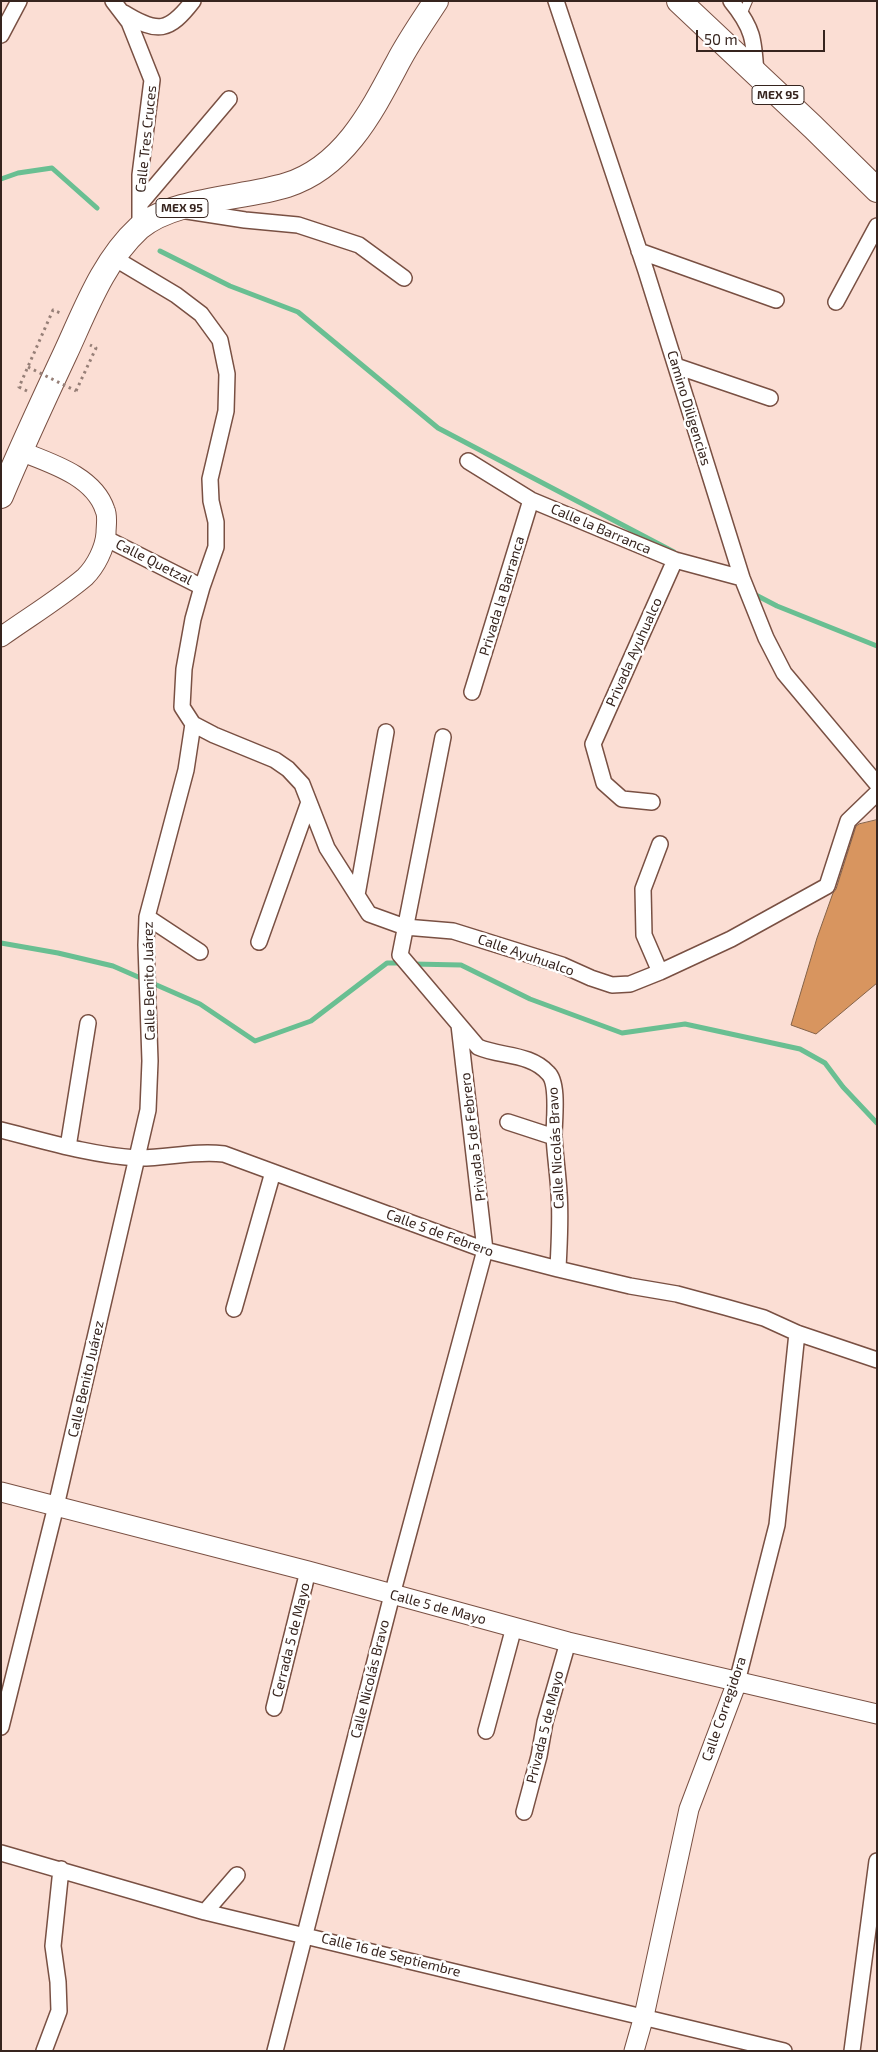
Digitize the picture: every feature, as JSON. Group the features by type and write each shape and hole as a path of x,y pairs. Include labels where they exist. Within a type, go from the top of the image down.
{"main road":[{"name":"MEX 95","path":"1,496 11,462 93,292 114,258 140,228 157,217 178,209 288,184 307,176 340,153 364,121 436,1"},
{"name":"MEX 95","path":"679,1 877,190"}],"street":[{"path":"1,35 19,1"},
{"path":"118,7 149,27 164,26 176,21 193,1"},
{"name":"Camino Diligencias","path":"556,1 676,366 738,577 784,673 877,784"},
{"path":"731,1 745,8 754,42 756,75"},
{"name":"Calle Tres Cruces","path":"118,7 130,22 152,80 140,175 140,228"},
{"path":"140,204 228,99"},
{"path":"178,209 245,220 298,225 360,246 404,278"},
{"path":"836,302 877,226"},
{"path":"639,251 776,300"},
{"path":"114,258 176,295 201,314 220,340 227,374 226,411 210,479 211,501 216,522 216,547 193,619 184,669 182,707 192,724"},
{"path":"676,366 770,398"},
{"name":"Calle la Barranca","path":"468,461 532,500 678,560 738,577"},
{"path":"1,637 86,576 98,559 105,538 106,511 96,493 80,478 56,465 11,462"},
{"name":"Privada la Barranca","path":"472,692 532,500"},
{"name":"Calle Quetzal","path":"105,538 202,587"},
{"name":"Privada Ayuhualco","path":"652,802 622,799 604,783 593,744 678,560"},
{"name":"Calle Ayuhualco","path":"192,724 275,760 288,768 302,784 327,848 369,914 405,927 454,931 562,965 612,985 630,984 731,940 828,886 848,821 877,793"},
{"name":"Calle Benito Juárez","path":"1,1726 56,1506 148,1110 150,1061 147,995 147,917 186,770 192,724"},
{"path":"357,895 386,732"},
{"name":"Calle Nicolás Bravo","path":"443,737 400,955 478,1047 523,1058 540,1066 550,1074 554,1085 554,1137 559,1193 558,1270"},
{"path":"259,942 309,802"},
{"path":"660,844 643,889 644,935 660,972"},
{"path":"147,917 200,952"},
{"path":"68,1147 88,1023"},
{"name":"Privada 5 de Febrero","path":"459,1025 485,1250"},
{"path":"508,1122 554,1137"},
{"name":"Calle 5 de Febrero","path":"1,1130 68,1147 138,1158 209,1152 224,1154 485,1250 558,1270 630,1286 678,1294 764,1318 797,1333 877,1360"},
{"path":"234,1309 274,1172"},
{"name":"Calle Nicolás Bravo","path":"275,2051 392,1595 485,1250"},
{"name":"Calle Corregidora","path":"634,2051 644,2016 689,1809 737,1682 777,1525 797,1333"},
{"name":"Calle 5 de Mayo","path":"1,1492 308,1571 568,1642 877,1714"},
{"name":"Cerrada 5 de Mayo","path":"274,1708 308,1571"},
{"path":"486,1731 514,1627"},
{"name":"Privada 5 de Mayo","path":"524,1812 545,1722 568,1642"},
{"name":"Calle 16 de Septiembre","path":"1,1853 205,1912 644,2016 742,2046 784,2051"},
{"path":"852,2051 872,1925 877,1861"},
{"path":"44,2051 59,2011 58,1982 53,1946 61,1870"},
{"path":"205,1912 237,1875"}],"path":[{"path":"76,391 28,368 54,310 80,322"}],"building":[{"path":"877,820 877,983 816,1034 791,1025 817,938 836,889 856,826"}],"waterway":[{"path":"1,179 18,173 52,168 97,208"},
{"path":"160,251 230,286 298,312 438,428 674,552"},
{"path":"752,593 777,606 877,646"},
{"path":"1,943 58,953 113,966 200,1004 255,1041 311,1021 387,963 404,963"},
{"path":"413,964 461,965 530,999 622,1033 685,1024 800,1049 825,1063 843,1087 877,1123"}]}
